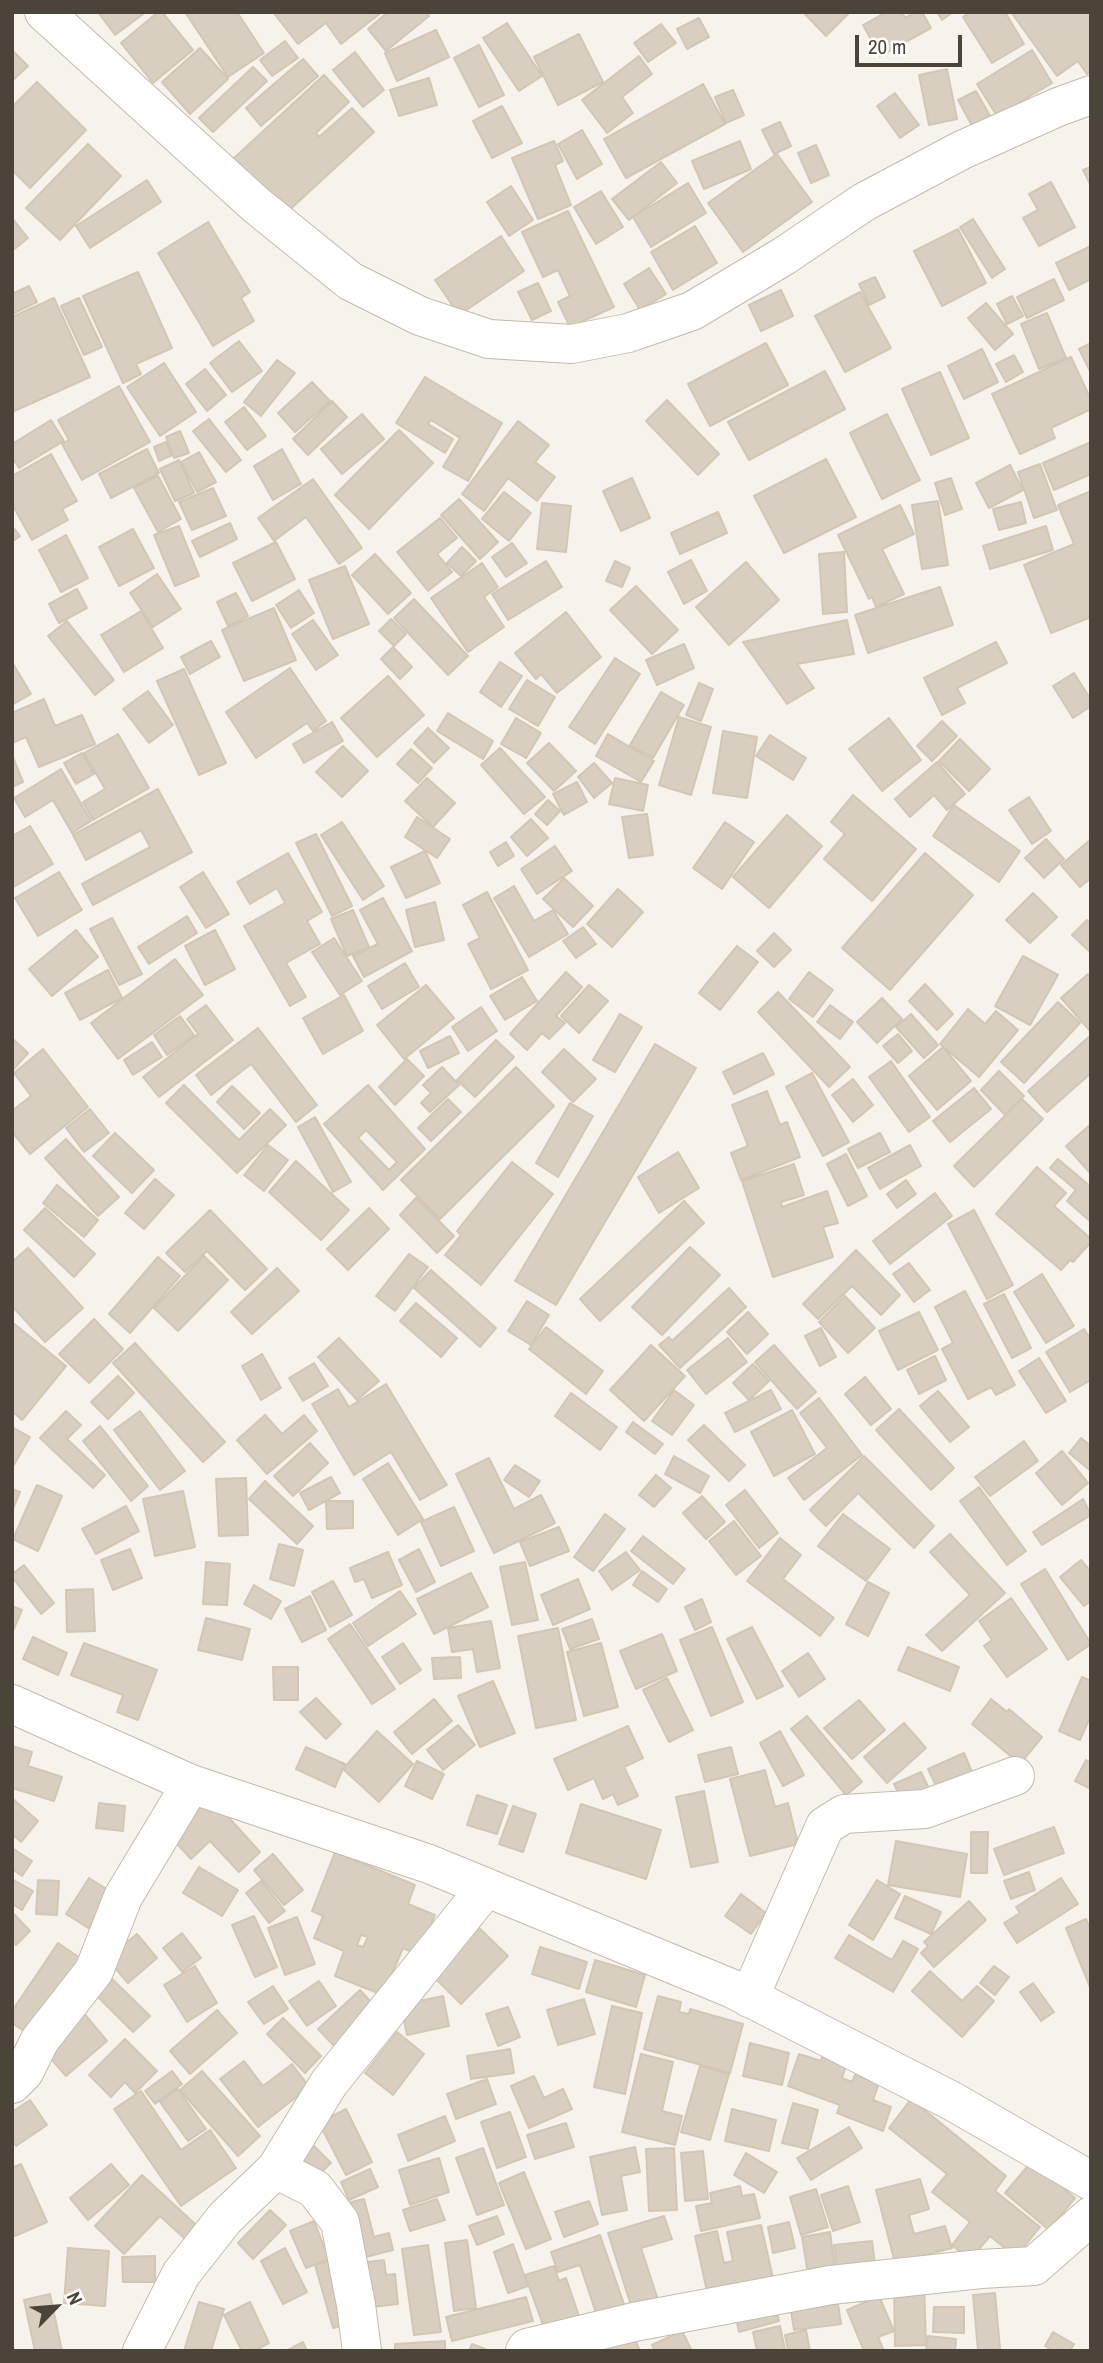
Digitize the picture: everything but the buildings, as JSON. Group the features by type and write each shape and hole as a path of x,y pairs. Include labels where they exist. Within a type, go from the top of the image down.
{"street":[{"path":"44,12 255,204 350,281 420,316 489,339 572,344 628,333 692,311 784,256 864,202 962,150 1091,95"},
{"path":"12,1704 191,1784 429,1864 749,1997 952,2101 1091,2181"},
{"path":"749,1997 825,1826 844,1814 925,1809 1016,1776"},
{"path":"12,2084 24,2072 40,2040 94,1971 123,1897 191,1784"},
{"path":"142,2351 181,2274 225,2218 276,2169 329,2082 485,1889"},
{"path":"276,2169 315,2189 340,2222 362,2351"},
{"path":"525,2351 527,2348 634,2322 831,2285 1034,2266 1091,2216"}]}
